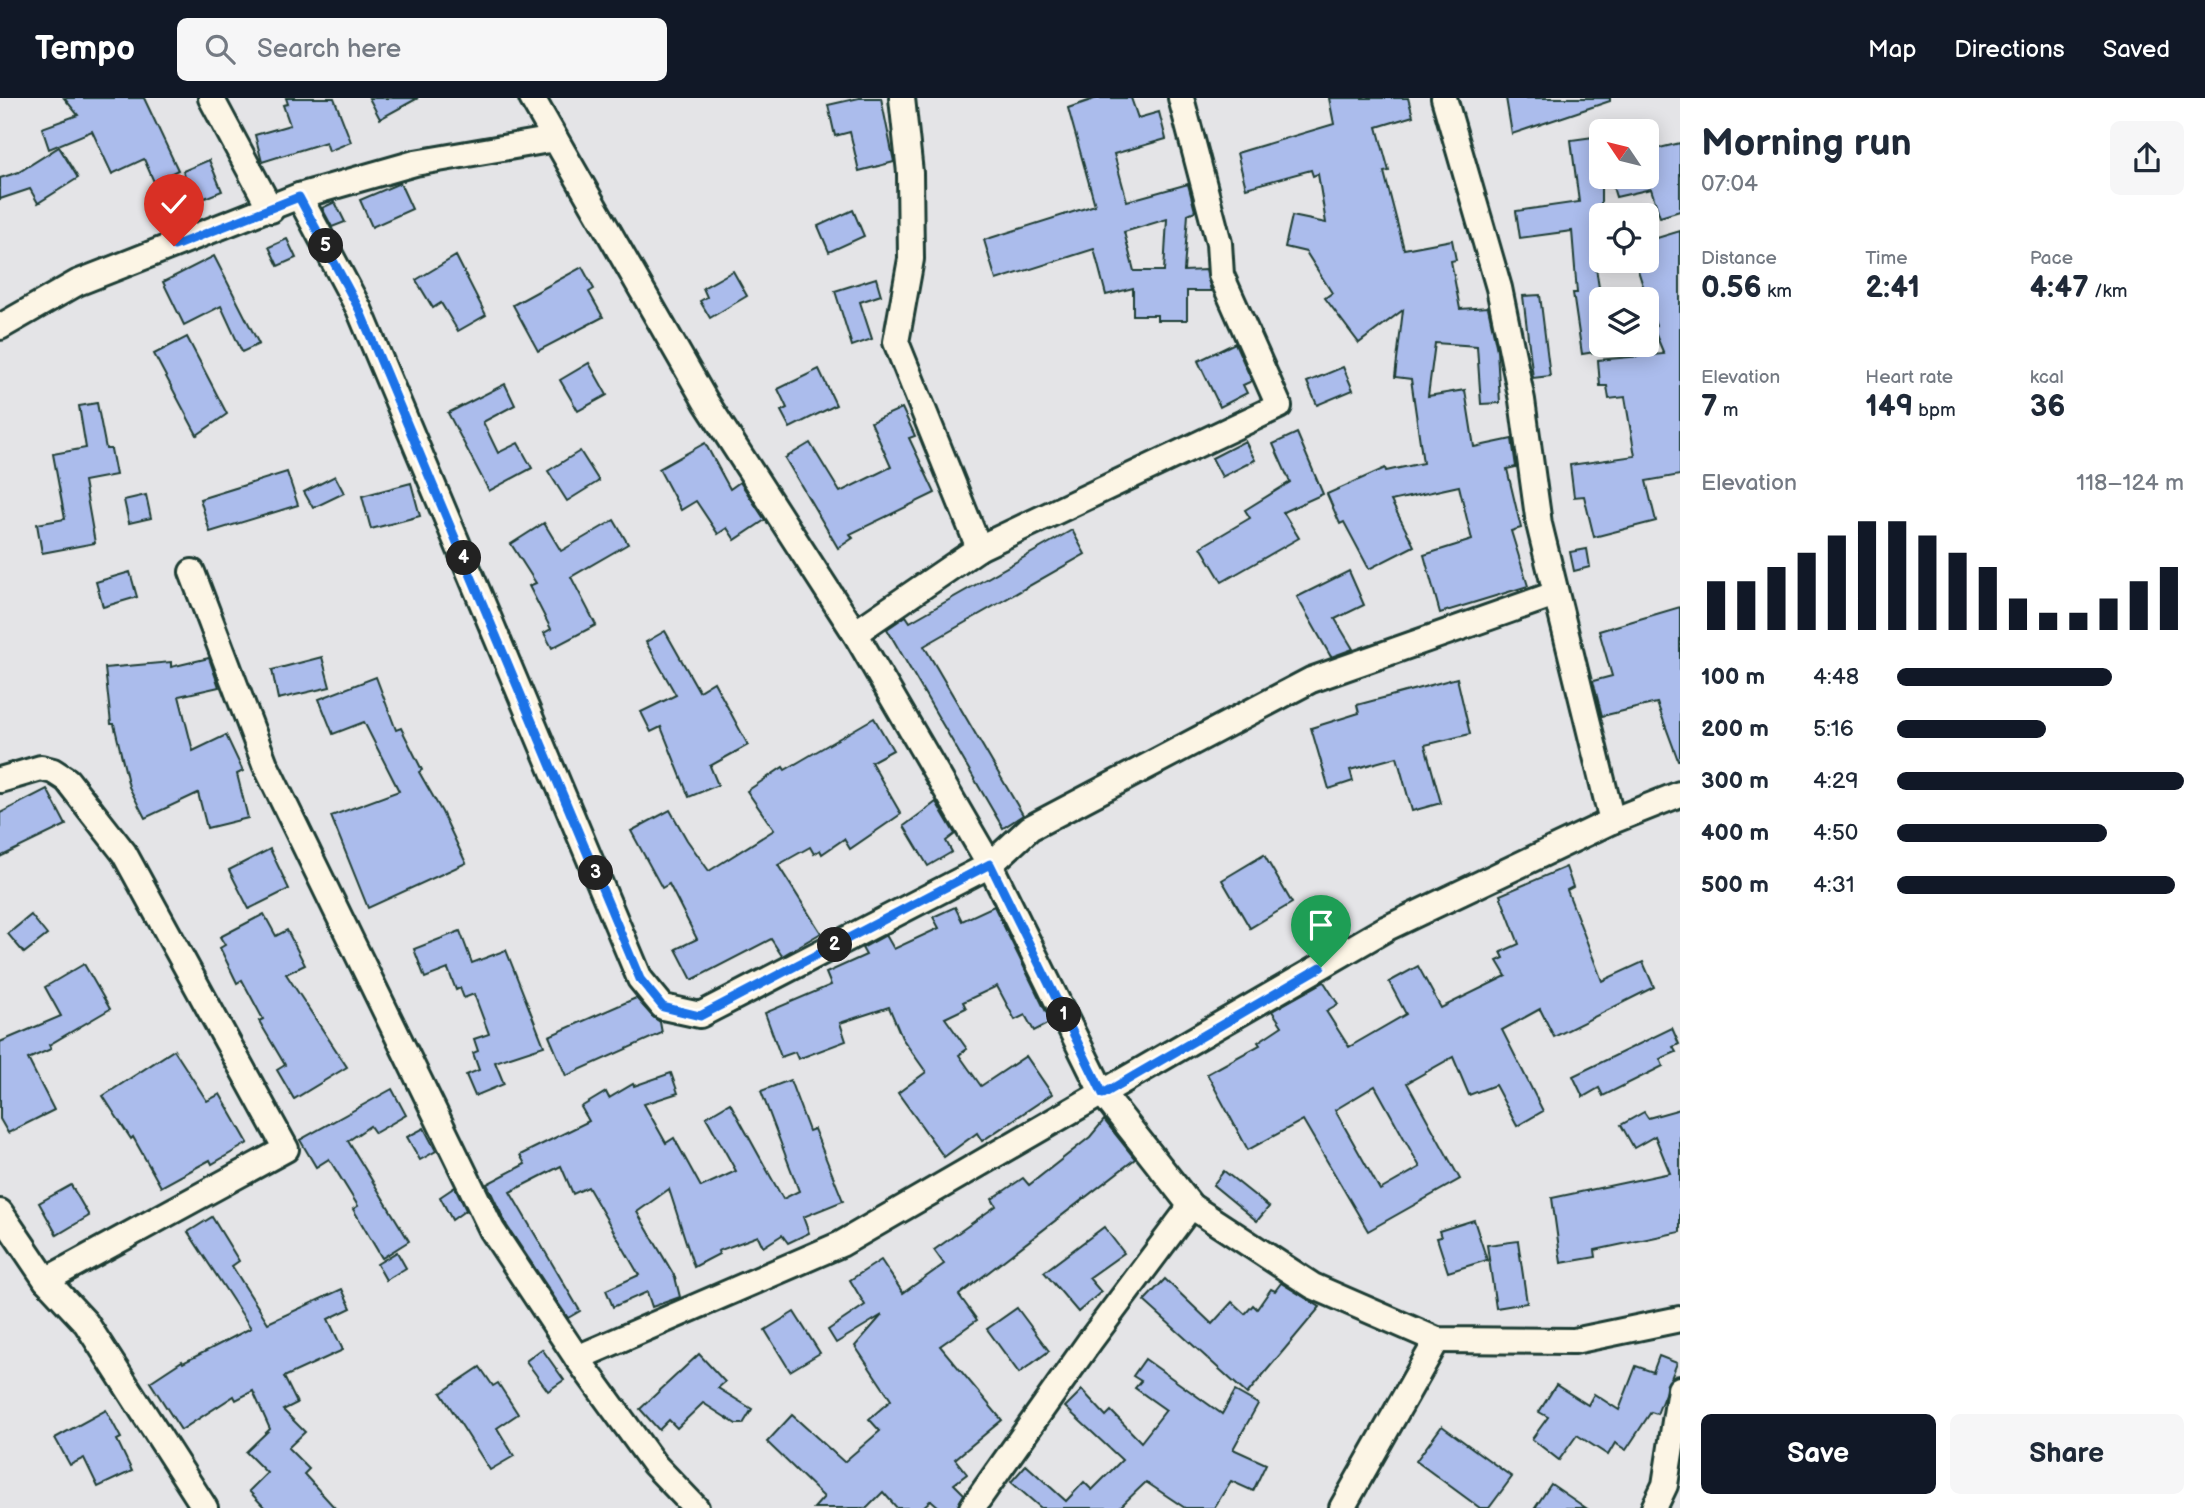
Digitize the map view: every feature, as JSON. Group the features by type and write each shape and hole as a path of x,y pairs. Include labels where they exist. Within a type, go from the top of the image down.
{"street":[{"path":"211,98 271,210"},
{"path":"532,98 706,402 855,633 990,864 1103,1094 1191,1206 1313,1286 1437,1340 1574,1341 1680,1319"},
{"path":"902,98 909,173 911,259 896,342 979,548"},
{"path":"855,633 979,548 1279,406 1221,275 1219,243 1181,98"},
{"path":"1444,98 1499,288 1522,400 1539,524 1612,821"},
{"path":"0,327 77,283 299,197 415,163 555,139"},
{"path":"299,197 359,309 640,979 663,1007 700,1016 990,864 1030,828 1311,680 1555,594"},
{"path":"192,572 265,764 492,1230 577,1358 654,1464 696,1508"},
{"path":"0,780 41,768 53,771 67,780 124,853 286,1149 46,1280"},
{"path":"577,1358 841,1244 1387,928 1612,821 1680,794"},
{"path":"972,1508 1090,1341 1191,1206"},
{"path":"0,1212 46,1280 86,1324 205,1508"},
{"path":"1342,1508 1437,1340"},
{"path":"1654,1508 1665,1485 1680,1389"}],"building":[{"path":"64,98 144,98 178,170 154,182 144,159 112,174 92,131 49,149 42,128 78,115"},
{"path":"286,98 334,98 351,142 329,151 326,142 262,162 255,135 290,125 283,105 288,104"},
{"path":"369,98 418,98 380,119"},
{"path":"859,98 881,98 894,162 859,171 850,132 835,136 828,105"},
{"path":"1097,98 1131,98 1138,118 1159,112 1166,139 1114,154 1127,201 1188,184 1195,211 1188,214 1184,271 1206,270 1211,291 1187,291 1187,320 1157,320 1157,315 1133,315 1133,288 1106,295 1094,249 996,280 984,240 1095,205 1068,108","holes":["1167,219 1164,271 1134,271 1124,232"]},
{"path":"1329,98 1408,98 1413,116 1377,127 1389,171 1384,172 1404,249 1452,240 1456,260 1451,261 1460,309 1488,307 1497,350 1500,403 1481,404 1477,346 1435,343 1428,396 1465,390 1474,447 1512,439 1516,467 1507,469 1521,528 1511,531 1528,586 1440,613 1424,555 1472,540 1459,486 1391,501 1414,546 1369,569 1344,522 1340,524 1327,494 1385,468 1386,471 1423,463 1411,379 1395,377 1403,310 1359,343 1325,298 1332,293 1306,252 1285,247 1292,216 1326,223 1318,174 1313,176 1311,170 1246,188 1237,153 1334,124"},
{"path":"1506,98 1610,98 1610,101 1512,134"},
{"path":"1589,138 1589,189 1601,189 1601,203 1589,203 1589,273 1597,273 1599,287 1589,287 1589,353 1582,354 1573,293 1577,293 1572,231 1520,238 1516,211 1579,202 1571,140"},
{"path":"1680,143 1680,211 1660,217 1659,203 1656,203 1651,189 1659,189 1659,148"},
{"path":"59,147 78,178 38,203 30,189 0,199 0,178 19,172"},
{"path":"209,160 222,191 195,202 183,171"},
{"path":"400,183 412,209 372,227 360,200"},
{"path":"1614,189 1651,189 1616,197"},
{"path":"335,202 345,222 332,227 322,208"},
{"path":"853,210 864,236 829,252 818,226"},
{"path":"1680,231 1680,475 1646,481 1656,521 1594,537 1584,496 1574,497 1570,465 1635,456 1625,397 1609,399 1607,386 1600,386 1598,360 1659,357 1659,354 1664,354 1659,342 1659,287 1643,287 1639,273 1659,273 1659,237"},
{"path":"287,239 296,258 278,266 269,247"},
{"path":"214,256 259,344 242,352 221,306 184,325 163,282"},
{"path":"456,256 486,315 458,331 441,303 433,308 416,280"},
{"path":"582,267 594,289 589,292 603,317 538,351 513,305"},
{"path":"733,271 747,296 710,318 700,301 707,297 703,288"},
{"path":"876,278 881,295 860,302 872,339 852,346 835,291"},
{"path":"1540,295 1550,376 1533,378 1523,296"},
{"path":"187,337 227,414 197,435 154,354"},
{"path":"1235,343 1252,381 1243,385 1247,393 1220,407 1198,361"},
{"path":"589,363 607,395 578,411 560,380"},
{"path":"1343,367 1353,390 1317,405 1307,382"},
{"path":"819,369 836,405 790,428 781,411 787,408 778,389"},
{"path":"505,384 515,405 483,422 498,453 518,443 532,468 489,491 448,413"},
{"path":"97,403 106,449 111,449 116,475 84,481 95,543 42,553 37,524 65,519 53,454 86,448 79,406"},
{"path":"902,408 915,436 909,438 935,493 850,534 853,538 838,548 785,458 810,443 840,492 891,467 871,422"},
{"path":"1297,433 1323,494 1283,512 1299,538 1222,582 1201,547 1250,518 1245,510 1290,482 1273,444"},
{"path":"1245,441 1255,460 1222,477 1212,458"},
{"path":"705,443 730,489 740,482 765,520 735,540 727,528 718,534 696,501 681,510 659,469"},
{"path":"580,451 599,481 567,501 548,471"},
{"path":"287,472 298,505 210,532 200,499"},
{"path":"335,476 344,493 313,508 304,492"},
{"path":"411,483 420,516 371,529 362,496"},
{"path":"146,495 151,518 129,523 124,500"},
{"path":"614,520 628,544 571,577 596,625 552,648 544,633 551,629 529,586 536,583 511,544 544,523 561,551"},
{"path":"1072,530 1085,554 924,646 1023,815 1003,828 887,629 906,616 910,622"},
{"path":"1587,549 1590,567 1574,571 1570,552"},
{"path":"1349,571 1364,605 1335,619 1353,649 1331,657 1297,597"},
{"path":"130,572 137,597 103,607 96,582"},
{"path":"1680,607 1678,760 1657,703 1602,716 1593,681 1612,676 1599,631"},
{"path":"665,631 699,691 714,682 748,745 710,766 718,785 689,797 661,727 651,732 641,712 676,695 646,642"},
{"path":"322,657 330,687 278,699 272,670"},
{"path":"209,658 219,687 179,696 193,751 226,735 243,771 237,774 248,818 207,828 198,793 145,818 129,787 114,724 111,724 105,668 171,662 171,667"},
{"path":"376,677 396,730 401,728 422,770 419,772 466,863 368,908 331,816 399,791 364,722 333,734 319,699"},
{"path":"1457,678 1470,734 1425,745 1441,803 1412,811 1397,757 1350,770 1353,781 1329,789 1311,728 1359,713 1357,705"},
{"path":"874,718 893,750 871,762 901,814 850,849 844,839 822,854 820,850 814,854 810,847 778,865 821,933 782,956 771,939 692,980 676,949 697,939 669,884 662,888 631,831 670,810 709,871 774,830 747,791 783,767 785,770"},
{"path":"47,789 66,825 0,857 0,813"},
{"path":"936,802 955,834 946,841 952,852 928,866 904,826"},
{"path":"270,849 289,889 249,909 229,870"},
{"path":"1264,855 1292,903 1250,928 1222,880"},
{"path":"1566,867 1573,887 1567,890 1602,981 1643,962 1654,987 1554,1037 1540,1009 1502,1030 1543,1111 1517,1126 1495,1085 1469,1095 1453,1057 1407,1083 1460,1179 1368,1231 1303,1120 1248,1150 1207,1074 1260,1045 1258,1042 1282,1026 1272,1011 1324,982 1338,1004 1326,1011 1349,1047 1406,1014 1389,982 1418,966 1441,1008 1506,976 1497,961 1504,958 1501,952 1519,944 1500,895","holes":["1375,1086 1420,1167 1380,1190 1335,1110"]},
{"path":"994,906 1051,1022 1034,1031 1025,1015 1015,1020 997,986 963,1002 966,1008 945,1018 967,1049 959,1055 981,1086 1026,1056 1052,1094 982,1141 977,1133 944,1157 898,1093 926,1072 902,1038 889,1007 840,1023 846,1041 798,1059 795,1052 781,1057 765,1013 831,985 826,973 866,955 862,948 886,935 894,949 939,928 933,917 955,907 962,921"},
{"path":"264,914 276,936 287,930 305,965 286,974 347,1067 294,1099 277,1070 285,1065 259,1021 263,1019 242,980 237,983 220,948 225,945 220,937"},
{"path":"31,915 47,935 24,953 8,934"},
{"path":"460,931 472,963 506,950 544,1046 495,1062 504,1084 475,1096 466,1075 479,1070 473,1053 478,1051 474,1039 489,1034 474,994 464,998 460,988 456,990 448,969 425,978 414,949"},
{"path":"84,964 110,1009 49,1045 51,1049 28,1059 54,1110 8,1133 0,1119 0,1042 61,1016 45,987"},
{"path":"636,998 660,1022 662,1033 566,1076 549,1036"},
{"path":"1672,1028 1679,1044 1673,1047 1676,1052 1660,1059 1663,1066 1603,1096 1599,1088 1583,1097 1573,1076"},
{"path":"174,1050 207,1101 220,1094 248,1143 212,1164 210,1160 161,1187 133,1137 131,1139 103,1096"},
{"path":"671,1073 678,1093 644,1104 666,1143 674,1138 701,1187 736,1171 706,1117 730,1103 783,1199 799,1191 761,1091 790,1080 809,1131 814,1129 843,1201 803,1217 809,1233 788,1243 782,1235 763,1247 758,1236 718,1251 719,1254 694,1267 669,1189 637,1212 675,1277 680,1297 652,1307 647,1292 613,1307 606,1290 639,1275 588,1187 573,1194 561,1166 510,1192 580,1311 568,1318 507,1226 487,1184 525,1164 520,1155 589,1121 581,1107 606,1092 609,1098 633,1084 634,1086"},
{"path":"392,1089 406,1115 375,1133 370,1126 348,1141 409,1241 382,1258 353,1209 358,1206 329,1159 316,1167 300,1140"},
{"path":"1680,1109 1680,1232 1595,1250 1596,1257 1561,1263 1552,1198 1670,1173 1655,1136 1634,1148 1621,1125 1644,1112 1648,1118"},
{"path":"1104,1120 1135,1159 959,1295 977,1320 940,1346 1002,1420 955,1459 967,1474 954,1484 964,1494 957,1508 940,1508 931,1500 922,1508 897,1508 883,1492 867,1508 814,1508 824,1497 767,1442 792,1415 844,1462 880,1431 869,1419 891,1400 855,1346 882,1315 836,1343 828,1330 865,1305 850,1280 881,1260 903,1293 944,1264 934,1250 996,1206 992,1199 1023,1178 1029,1185 1090,1137"},
{"path":"424,1128 436,1151 420,1160 407,1137"},
{"path":"1224,1171 1269,1207 1257,1221 1213,1185"},
{"path":"71,1185 89,1216 57,1235 39,1203"},
{"path":"455,1187 466,1210 452,1220 440,1197"},
{"path":"212,1217 239,1261 232,1266 268,1323 342,1289 351,1308 328,1319 343,1350 284,1377 297,1403 283,1410 305,1432 288,1448 309,1469 304,1474 335,1508 265,1508 249,1491 267,1473 246,1452 270,1429 253,1391 236,1400 234,1396 181,1430 150,1382 182,1361 183,1363 251,1328 188,1232"},
{"path":"1474,1220 1487,1260 1448,1272 1437,1238 1441,1237 1439,1231"},
{"path":"1104,1227 1124,1253 1089,1278 1101,1292 1078,1312 1044,1272"},
{"path":"1518,1241 1527,1303 1496,1308 1487,1245"},
{"path":"397,1252 406,1268 386,1280 377,1264"},
{"path":"1165,1279 1212,1324 1232,1302 1245,1314 1253,1305 1257,1309 1271,1289 1275,1291 1281,1283 1320,1307 1247,1394 1144,1301"},
{"path":"1017,1308 1049,1351 1019,1373 987,1329"},
{"path":"794,1312 820,1353 790,1371 765,1330"},
{"path":"542,1349 564,1380 548,1391 526,1361"},
{"path":"699,1354 725,1382 718,1388 752,1409 743,1424 736,1424 703,1403 677,1428 669,1420 659,1430 640,1409"},
{"path":"1659,1356 1677,1363 1657,1414 1651,1412 1626,1450 1615,1443 1608,1455 1577,1435 1559,1460 1532,1439 1548,1417 1539,1412 1556,1385 1588,1405 1594,1394 1619,1410 1636,1366 1653,1372"},
{"path":"1145,1359 1222,1414 1235,1391 1258,1404 1233,1449 1266,1464 1253,1491 1231,1481 1214,1508 1185,1508 1146,1482 1119,1508 1041,1508 1011,1482 1026,1465 1066,1501 1084,1482 1092,1490 1122,1460 1065,1407 1082,1390 1106,1416 1111,1411 1141,1442 1166,1410 1135,1388 1141,1381 1133,1376"},
{"path":"480,1367 493,1386 498,1383 518,1414 497,1428 514,1456 490,1470 441,1393"},
{"path":"106,1410 121,1438 117,1440 132,1471 98,1487 84,1458 70,1465 55,1438"},
{"path":"1442,1426 1512,1477 1489,1508 1480,1508 1416,1461"},
{"path":"1551,1484 1586,1508 1535,1508"}],"route":[{"path":"174,246 299,197 359,309 640,979 663,1007 700,1016 990,864 1103,1094 1321,967"}]}
